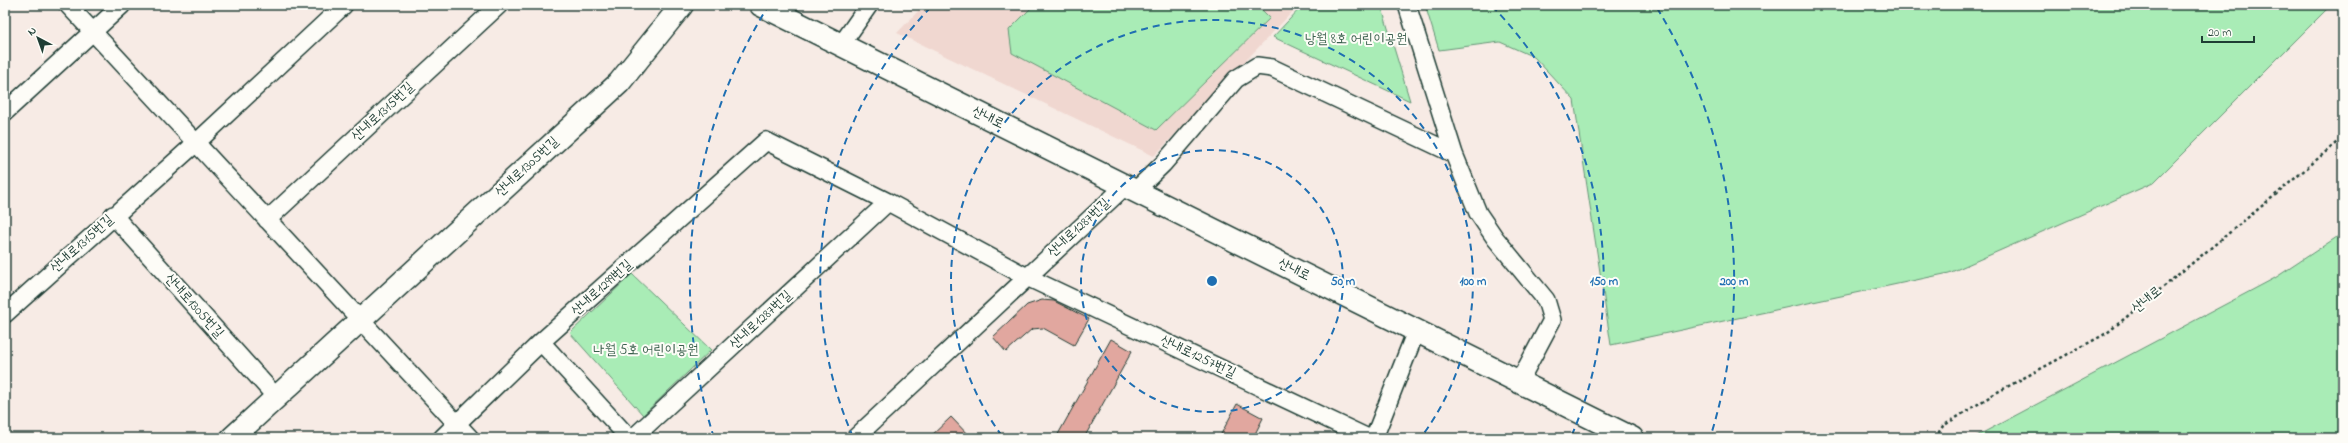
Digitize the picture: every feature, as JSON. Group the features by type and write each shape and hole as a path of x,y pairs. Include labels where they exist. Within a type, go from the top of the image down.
{"main road":[{"name":"산내로1305번길","path":"232,438 619,83 682,5"},
{"name":"산내로","path":"761,5 1632,438"}],"street":[{"path":"68,5 470,438"},
{"path":"5,112 122,5"},
{"name":"산내로1315번길","path":"5,314 113,215 196,143 344,5"},
{"name":"산내로1315번길","path":"267,220 499,5"},
{"path":"841,45 869,5"},
{"path":"1407,5 1454,154 1478,213 1495,238 1546,300 1552,320 1519,382"},
{"path":"1134,191 1163,164 1236,79 1257,66 1272,68 1454,154"},
{"name":"산내로1299번길","path":"442,438 541,342 766,141 888,202"},
{"name":"산내로1287번길","path":"855,438 1123,188 1134,191"},
{"path":"888,202 1027,277"},
{"name":"산내로1287번길","path":"633,438 888,202"},
{"name":"산내로1305번길","path":"113,215 276,397"},
{"name":"산내로1257번길","path":"1027,277 1368,438"},
{"path":"1374,438 1416,331"},
{"path":"541,342 629,438"}],"path":[{"name":"산내로","path":"1935,438 1943,426 1988,398 2107,333 2273,197 2343,137"}],"shaded area":[{"path":"924,5 1299,5 1154,156 897,33"}],"green space":[{"path":"1034,5 1257,5 1270,18 1156,130 1012,53 1009,30"},
{"name":"낭월 8호 어린이공원","path":"1303,5 1381,5 1410,101 1273,37"},
{"path":"1425,5 2331,5 2153,183 1949,273 1611,345 1574,100 1534,57 1500,42 1439,50"},
{"path":"2343,233 2343,438 1973,438 2275,278"},
{"name":"나월 5호 어린이공원","path":"632,274 711,350 643,415 570,333"}],"building":[{"path":"1042,300 1054,301 1089,319 1074,345 1043,328 1032,329 1006,352 993,337 1027,305"},
{"path":"1111,339 1132,351 1084,438 1056,438"},
{"path":"1237,404 1263,418 1253,438 1219,438"},
{"path":"951,417 971,438 929,438"}]}
